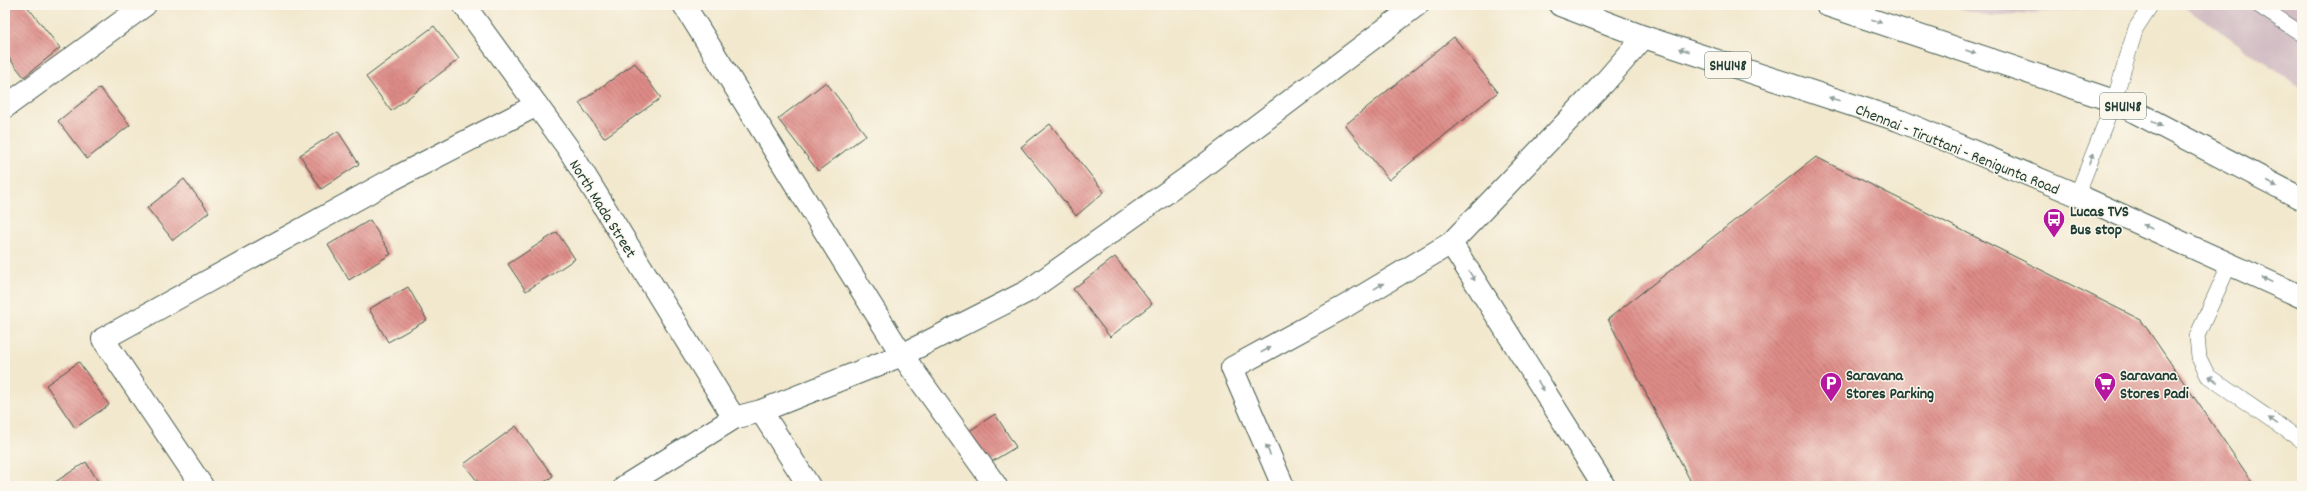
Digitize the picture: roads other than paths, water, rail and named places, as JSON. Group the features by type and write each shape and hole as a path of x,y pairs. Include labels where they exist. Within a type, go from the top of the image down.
{"street":[{"path":"5,107 145,5"},
{"name":"North Mada Street","path":"464,5 568,148 734,418"},
{"path":"684,5 902,355 996,486"},
{"path":"625,486 734,418 760,411 902,355 1028,291 1197,171 1417,5"},
{"name":"Chennai - Tiruttani - Renigunta Road","path":"1560,5 1644,37 1898,120 2077,195 2230,263 2302,297"},
{"name":"SHU148","path":"1827,5 2114,101 2302,199"},
{"path":"1283,486 1232,368 1344,308 1451,242 1604,83 1644,37"},
{"path":"202,486 103,339 393,179 537,105"},
{"path":"1451,242 1604,486"},
{"path":"760,411 809,486"}],"lane":[{"path":"2077,195 2114,101 2136,28 2151,5"},
{"path":"2258,5 2302,34"},
{"path":"2230,263 2197,336 2199,358 2208,376 2302,442"}],"place":[{"name":"Lucas TVS Bus stop","path":"2054,238"},
{"name":"Saravana Stores Parking","path":"1831,402"},
{"name":"Saravana Stores Padi","path":"2105,402"}]}
